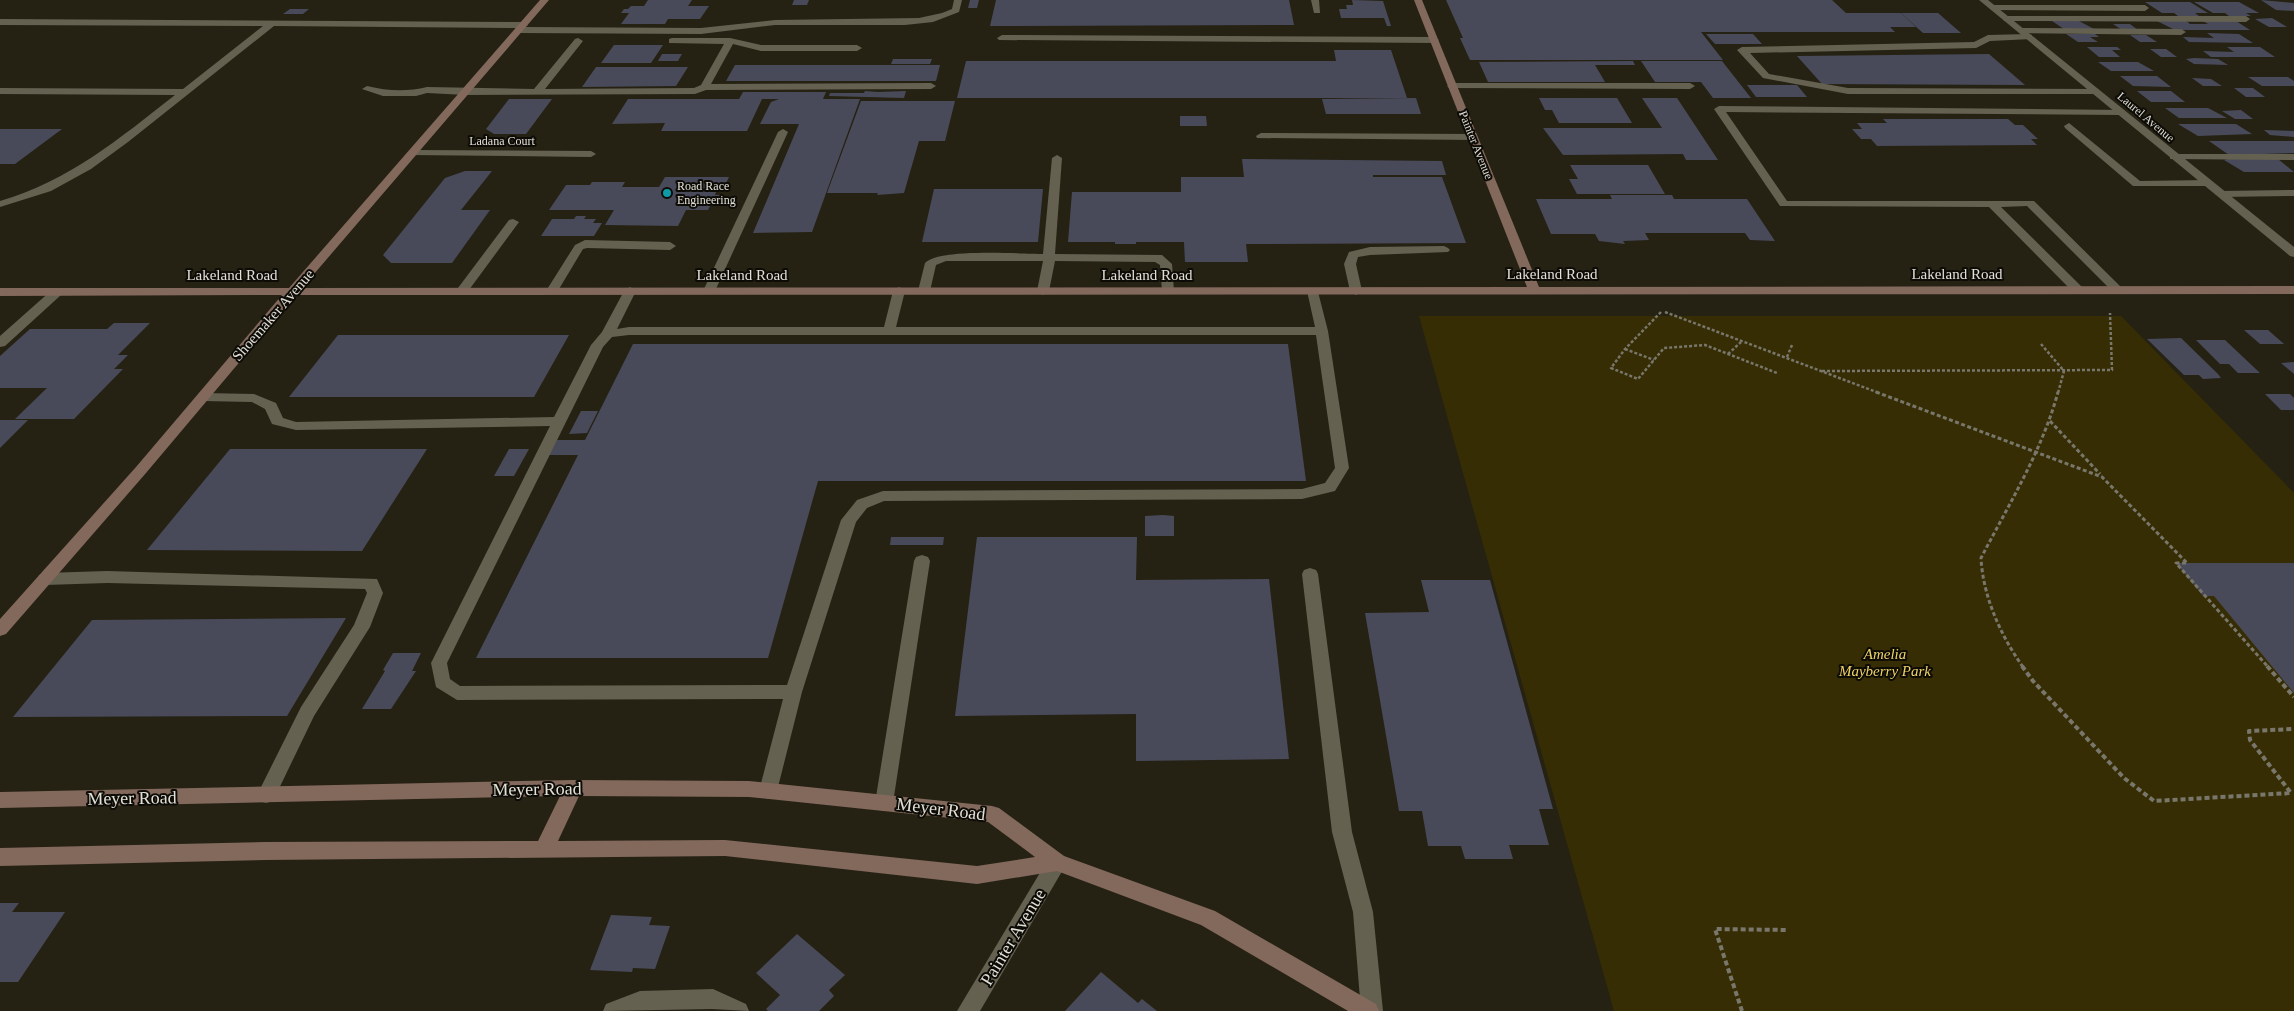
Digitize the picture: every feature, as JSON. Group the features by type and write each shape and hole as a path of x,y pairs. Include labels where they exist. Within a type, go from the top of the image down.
{"street":[{"name":"Shoemaker Avenue","path":"0,630 412,153 519,34 545,0"},
{"path":"0,22 271,24 519,34 701,31 722,26 923,20 947,15 956,10 958,0"},
{"path":"1315,0 1318,11"},
{"name":"Painter Avenue","path":"1418,0 1535,290"},
{"name":"Laurel Avenue","path":"1984,0 2294,253"},
{"path":"1994,8 2145,8"},
{"path":"2007,19 2246,19"},
{"path":"7,30 20,22"},
{"path":"0,204 26,198 66,180 116,146 271,24"},
{"path":"2096,92 1848,91 1766,76 1742,50 1976,45 1988,38 2026,34 2181,32"},
{"path":"1002,38 1434,40"},
{"path":"537,92 583,41 564,41"},
{"path":"664,41 730,41 761,48 857,48"},
{"path":"705,87 730,41"},
{"path":"427,90 420,87 392,86 367,89 383,93 416,93 427,90 466,92 695,91 705,87 931,86"},
{"path":"1452,86 1690,86"},
{"path":"0,91 185,92"},
{"path":"2118,290 2030,203 1784,204 1719,110 2120,112"},
{"path":"2069,126 2136,184 2208,183"},
{"path":"709,291 783,132"},
{"path":"1261,136 1473,137"},
{"name":"Ladana Court","path":"412,153 591,154"},
{"path":"2174,157 2294,157"},
{"path":"1043,291 1049,259 1057,158"},
{"path":"2221,194 2294,193"},
{"path":"1992,204 2078,290"},
{"path":"462,291 513,222"},
{"path":"552,291 579,247 585,244 670,246"},
{"path":"1356,291 1350,264 1353,255 1370,251 1444,250"},
{"path":"924,291 931,263 934,260 958,257 1049,259 1158,258 1166,264 1168,291"},
{"name":"Lakeland Road","path":"0,292 2294,290"},
{"path":"630,291 608,334 597,345 439,663 442,682 457,693 792,692"},
{"path":"889,331 899,291"},
{"path":"768,791 792,692 849,520 862,504 883,496 1302,494 1330,487 1342,468 1322,331 1313,291"},
{"path":"0,342 57,292"},
{"path":"608,334 629,331 1322,331"},
{"path":"202,397 254,398 271,406 277,421 296,426 559,421"},
{"path":"884,803 922,561"},
{"path":"1310,574 1342,832 1363,912 1370,1011"},
{"path":"45,579 107,577 372,583 375,593 362,627 307,712 266,795"},
{"path":"545,847 574,788"},
{"name":"Meyer Road","path":"0,800 574,788 749,789 992,814 1057,862 1208,918 1370,1011"},
{"name":"Meyer Road","path":"0,857 265,850 545,847 724,848 977,875 1057,862"},
{"name":"Painter Avenue","path":"968,1011 1057,862"},
{"path":"614,1011 640,1001 713,999 738,1011"}],"path":[{"path":"1777,373 1705,345 1664,348 1638,379 1611,368 1625,349 1663,312 2102,476"},
{"path":"1819,371 2112,370 2110,313"},
{"path":"1728,354 1741,342"},
{"path":"2041,344 2064,371"},
{"path":"1787,357 1792,345"},
{"path":"1625,349 1654,360"},
{"path":"2064,371 2050,421 2037,451 1981,558 1982,578 2006,643 2033,681 2124,778 2154,801 2291,793 2250,740 2249,731 2294,729"},
{"path":"2050,421 2187,563 2176,563 2294,697"},
{"path":"1742,1011 1715,930 1788,930"}],"green space":[{"name":"Amelia Mayberry Park","path":"1419,316 2121,316 2294,493 2294,1011 1614,1011"}],"building":[{"path":"648,0 692,0 688,6 709,6 700,19 668,19 665,24 621,24 629,13 621,13 624,9 628,9 631,6 644,6"},
{"path":"794,0 809,0 807,5 792,5"},
{"path":"970,0 979,0 977,8 968,8"},
{"path":"996,0 1289,0 1294,25 990,26"},
{"path":"1352,0 1383,1 1391,26 1387,26 1384,18 1341,18 1339,9 1347,9 1346,5 1353,5"},
{"path":"1446,0 1832,0 1846,13 1901,13 1916,27 1890,27 1895,32 1701,32 1723,60 1470,60 1460,38 1463,38"},
{"path":"2261,0 2294,3 2294,11 2276,10"},
{"path":"2145,2 2190,2 2208,13 2195,13 2199,16 2178,16 2174,13 2162,13"},
{"path":"2194,2 2239,2 2259,13 2246,13 2251,16 2229,16 2225,13 2213,13"},
{"path":"290,9 309,9 303,14 283,14"},
{"path":"1901,13 1938,13 1961,33 1923,33"},
{"path":"2272,18 2287,27 2269,27 2255,19"},
{"path":"2155,20 2185,20 2190,24 2208,24 2203,21 2236,21 2250,30 2175,30"},
{"path":"2052,21 2079,21 2094,29 2064,29"},
{"path":"2113,24 2130,24 2138,30 2122,30"},
{"path":"2207,33 2239,34 2253,43 2189,42 2183,37 2214,38"},
{"path":"1706,34 1753,34 1762,44 1715,44"},
{"path":"2066,34 2095,34 2099,37 2090,37 2098,42 2078,42"},
{"path":"2130,35 2146,35 2157,42 2140,42"},
{"path":"614,45 663,45 651,63 601,63"},
{"path":"2087,47 2117,47 2121,50 2112,50 2120,57 2099,57"},
{"path":"2227,47 2260,47 2275,57 2211,57 2203,51 2234,52"},
{"path":"2150,49 2166,49 2177,57 2161,57"},
{"path":"1334,50 1391,50 1407,98 957,98 966,61 1336,61"},
{"path":"662,54 682,54 678,61 658,61"},
{"path":"1989,54 2025,85 1822,84 1797,56"},
{"path":"893,59 932,59 930,64 891,64"},
{"path":"2186,59 2218,59 2228,65 2194,64"},
{"path":"1633,61 1635,65 1595,65 1605,82 1488,82 1479,62"},
{"path":"1641,61 1722,61 1751,98 1713,98 1701,82 1655,82"},
{"path":"2098,62 2138,62 2154,71 2111,71"},
{"path":"735,65 940,65 936,81 726,81"},
{"path":"596,67 688,67 676,86 582,87"},
{"path":"2120,76 2157,76 2171,87 2133,86"},
{"path":"2248,77 2288,77 2294,81 2294,86 2262,86"},
{"path":"2192,78 2211,79 2222,86 2203,86"},
{"path":"1747,85 1797,85 1807,97 1756,97"},
{"path":"2234,88 2253,88 2265,97 2246,97"},
{"path":"865,91 906,91 904,98 829,96 830,93 864,93"},
{"path":"2137,91 2171,91 2185,102 2151,102"},
{"path":"743,92 826,92 823,99 860,99 812,232 753,233 799,124 760,124 771,102 779,99 762,99 747,131 661,131 665,123 612,124 628,99 739,99"},
{"path":"1416,98 1421,114 1326,114 1322,99"},
{"path":"1539,98 1617,98 1632,123 1559,123 1552,110 1545,110"},
{"path":"1642,98 1677,98 1718,160 1686,160 1683,154 1563,155 1543,128 1662,128"},
{"path":"509,99 552,99 526,134 494,134 486,129"},
{"path":"861,101 955,101 945,141 919,141 904,193 877,195 878,193 827,193"},
{"path":"2165,108 2208,108 2227,118 2179,118"},
{"path":"2241,110 2253,119 2235,119 2222,111"},
{"path":"1180,116 1206,116 1207,126 1180,126"},
{"path":"1883,119 2008,119 2015,125 2023,125 2038,139 2031,139 2037,145 1877,146 1871,139 1861,139 1852,129 1862,129 1857,123 1887,123"},
{"path":"2178,124 2236,124 2252,134 2198,136"},
{"path":"0,129 62,129 15,164 0,164"},
{"path":"2264,130 2294,131 2294,137 2270,135"},
{"path":"2209,141 2294,141 2294,153 2229,155"},
{"path":"1242,159 1442,161 1446,175 1373,175 1373,177 1442,177 1466,243 1246,244 1248,262 1185,262 1184,242 1115,244 1115,242 1068,242 1072,192 1181,192 1181,177 1244,177"},
{"path":"2278,159 2294,172 2244,172 2224,160"},
{"path":"1570,165 1648,165 1665,194 1577,194 1569,179 1578,179"},
{"path":"465,171 492,171 461,210 490,210 452,263 391,263 383,255 445,178"},
{"path":"665,177 729,177 722,192 716,192 715,195 721,195 717,204 711,204 708,210 686,210 678,226 605,225 614,210 549,210 566,185 590,185 592,182 625,182 622,187 659,187"},
{"path":"934,189 1043,189 1038,242 922,242"},
{"path":"1610,195 1672,195 1674,199 1747,199 1775,241 1750,240 1745,233 1645,233 1649,240 1623,241 1625,244 1599,241 1595,234 1551,234 1536,199 1612,199"},
{"path":"576,216 586,216 584,219 596,219 593,223 602,223 594,236 541,236 552,219 574,219"},
{"path":"114,323 150,323 118,355 128,355 114,369 123,369 74,419 15,419 47,388 0,388 0,356 30,329 107,329"},
{"path":"2244,330 2268,330 2284,344 2260,344"},
{"path":"338,335 569,335 534,397 289,397"},
{"path":"2181,338 2221,378 2203,379 2199,375 2184,375 2147,339"},
{"path":"2196,340 2225,340 2260,373 2238,373 2229,364 2220,364"},
{"path":"633,344 1288,344 1306,481 818,481 768,658 476,658 578,455 549,455 557,440 585,440"},
{"path":"2294,362 2294,374 2281,363"},
{"path":"2265,394 2290,394 2294,398 2294,410 2281,410"},
{"path":"581,411 598,411 587,433 569,434"},
{"path":"0,420 28,420 0,448"},
{"path":"230,449 427,449 362,551 147,550"},
{"path":"509,449 529,449 514,476 494,476"},
{"path":"1145,516 1174,516 1174,536 1145,536"},
{"path":"891,537 944,537 943,545 890,545"},
{"path":"977,537 1137,537 1136,580 1269,579 1289,759 1136,761 1136,714 955,716"},
{"path":"2176,563 2294,563 2294,693 2214,596 2203,596"},
{"path":"1421,580 1490,580 1553,809 1539,809 1549,845 1509,845 1513,859 1465,859 1461,846 1428,846 1422,811 1399,811 1365,613 1429,612"},
{"path":"346,618 287,716 13,717 92,620"},
{"path":"393,653 421,653 412,671 416,671 391,709 362,709 385,671 383,670"},
{"path":"0,903 19,903 12,912 65,912 18,982 0,982"},
{"path":"611,915 652,917 649,925 670,926 655,969 633,968 632,972 590,970"},
{"path":"797,934 845,975 829,990 834,996 819,1011 768,1011 766,1009 780,995 756,973"},
{"path":"1101,972 1138,1003 1142,999 1157,1011 1065,1011"}],"place":[{"name":"Road Race Engineering","path":"667,193"}]}
